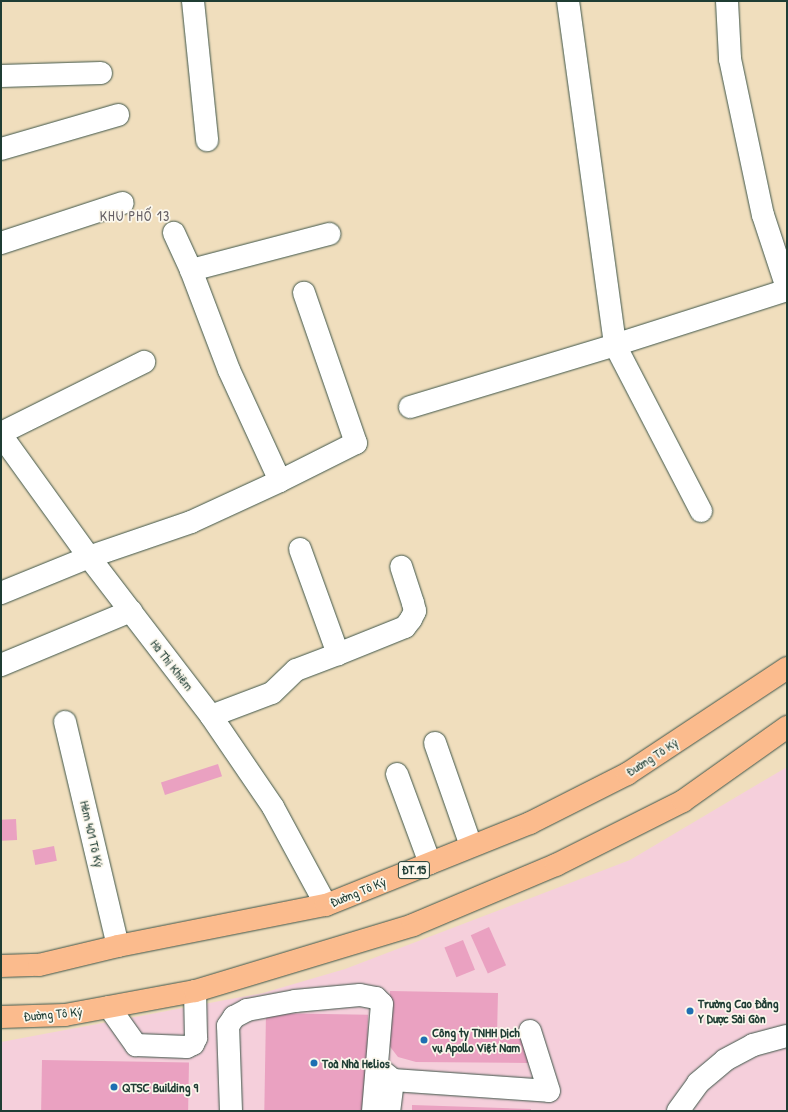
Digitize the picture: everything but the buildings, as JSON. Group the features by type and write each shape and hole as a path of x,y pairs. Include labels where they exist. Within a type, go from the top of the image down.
{"main road":[{"name":"Đường Tô Ký","path":"1,966 39,965 118,946 326,905 530,823 627,774 787,668"},
{"name":"Đường Tô Ký","path":"1,1018 65,1015 195,991 413,925 556,865 683,801 787,727"}],"street":[{"path":"193,1 207,140"},
{"path":"568,1 615,345 701,511"},
{"path":"410,407 615,345 787,289 764,215 730,59 727,1"},
{"path":"1,76 101,73"},
{"path":"1,149 118,115"},
{"path":"1,243 123,203"},
{"path":"174,234 191,270 229,370 280,481"},
{"path":"191,270 329,234"},
{"path":"1,593 89,557 191,522 280,481 356,443 304,293"},
{"path":"1,434 144,362"},
{"name":"Hà Thị Khiêm","path":"1,434 89,557 211,716 273,807 326,905"},
{"path":"300,549 338,654"},
{"path":"211,716 272,693 296,670 405,627 415,612 401,567"},
{"path":"1,665 131,611"},
{"name":"Hẻm 401 Tô Ký","path":"66,722 118,946"},
{"path":"435,743 471,846"},
{"path":"397,774 430,863"},
{"path":"109,1007 136,1045 187,1047 193,1044 196,1038 195,991"},
{"path":"231,1111 228,1026 234,1017 247,1010 295,1001 360,995 376,998 382,1004 385,1073 389,1111"},
{"path":"385,1073 550,1091 530,1031"},
{"path":"678,1111 698,1083 725,1060 753,1045 787,1036"},
{"path":"373,1111 385,1073"}],"shaded area":[{"path":"787,767 787,1111 1,1111 1,1042 263,993 345,969 630,860"}],"place":[{"name":"Trường Cao Đẳng Y Dược Sài Gòn","path":"690,1011"},
{"name":"Công ty TNHH Dịch vụ Apollo Việt Nam","path":"424,1040"},
{"name":"Toà Nhà Helios","path":"314,1063"},
{"name":"QTSC Building 9","path":"114,1087"}],"district":[{"name":"KHU PHỐ 13","path":"135,216"}]}
